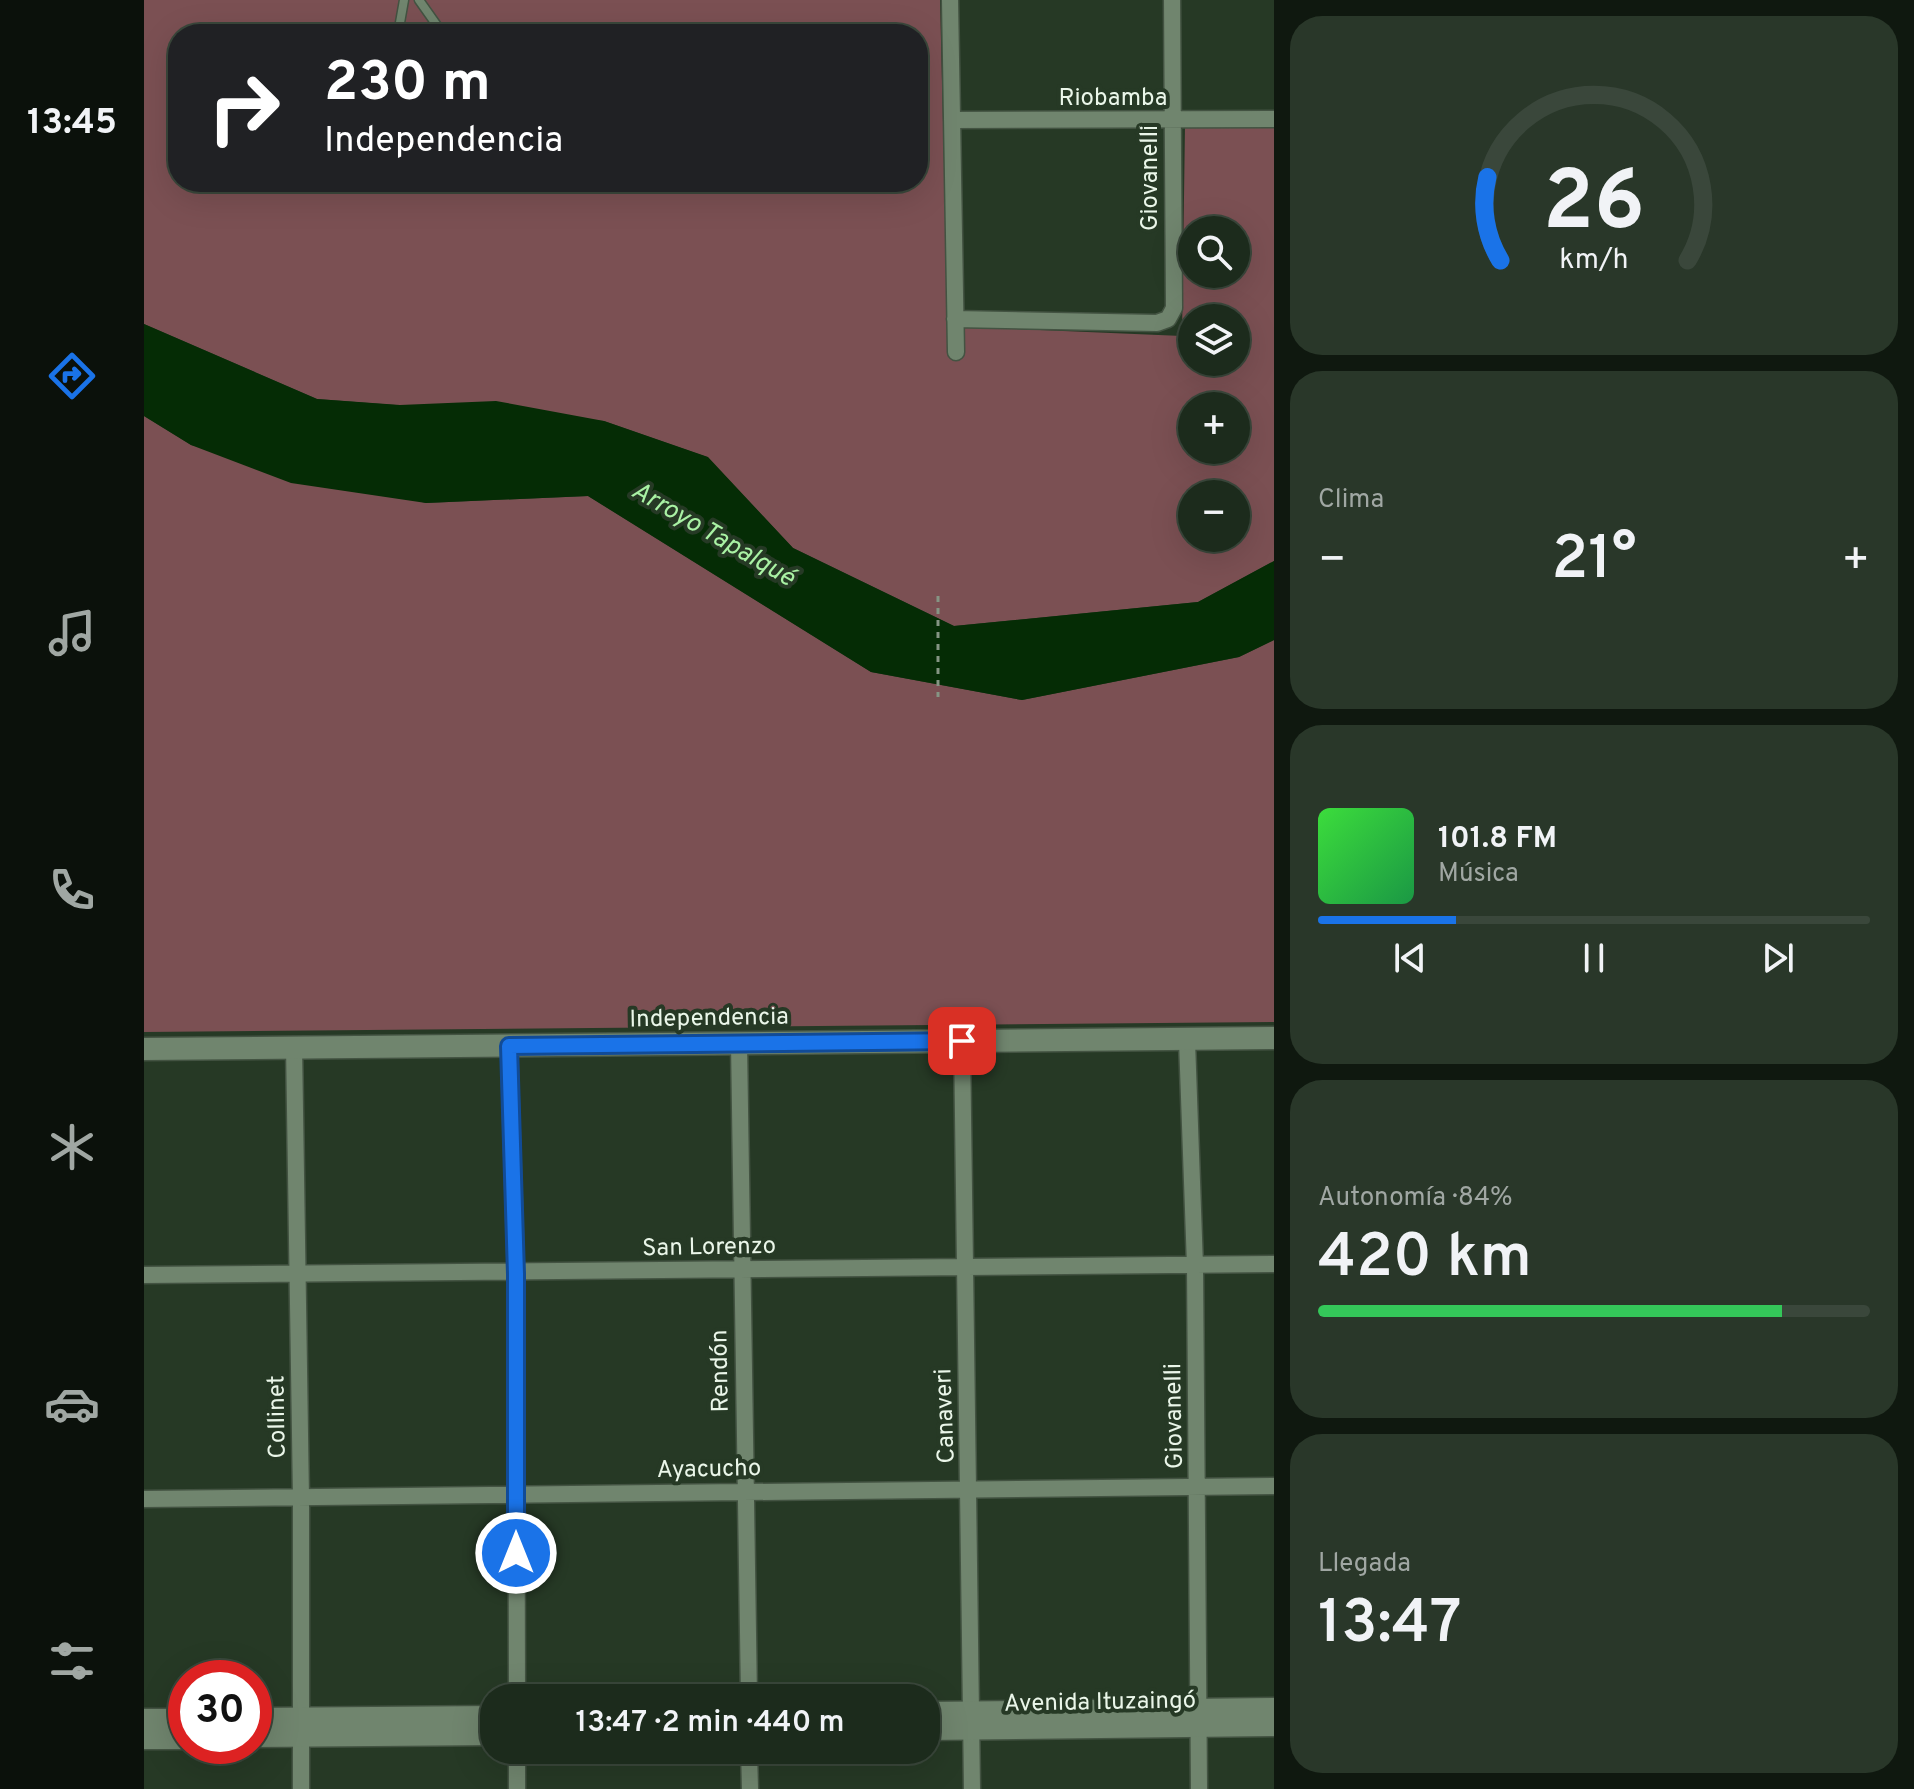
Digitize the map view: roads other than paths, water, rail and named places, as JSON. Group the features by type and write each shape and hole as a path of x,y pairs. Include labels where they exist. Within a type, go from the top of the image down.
{"street":[{"path":"950,0 956,352"},
{"name":"Giovanelli","path":"955,319 1157,323 1168,319 1174,308 1172,0"},
{"name":"Riobamba","path":"952,120 1173,122 1274,119"},
{"name":"Independencia","path":"144,1049 294,1045 509,1046 1274,1038"},
{"name":"Canaveri","path":"962,1041 972,1789"},
{"name":"Giovanelli","path":"1187,1041 1195,1266 1199,1789"},
{"name":"Rendón","path":"739,1043 749,1684"},
{"name":"Collinet","path":"294,1045 301,1498 301,1789"},
{"path":"509,1046 516,1274 517,1684"},
{"name":"San Lorenzo","path":"144,1275 516,1274 1274,1264"},
{"name":"Ayacucho","path":"144,1499 1274,1486"},
{"name":"Avenida Ituzaingó","path":"940,1726 970,1721 1198,1717 1274,1709"},
{"name":"Avenida Ituzaingó","path":"940,1716 970,1721"},
{"name":"Avenida Ituzaingó","path":"1198,1717 1274,1725"},
{"path":"272,1732 300,1727 480,1718"},
{"path":"144,1720 168,1720"},
{"path":"272,1722 300,1727 480,1733"},
{"path":"144,1738 168,1738"},
{"path":"517,1764 517,1789"},
{"path":"749,1764 750,1789"}],"lane":[{"path":"400,24 404,0"},
{"path":"419,0 436,24"}],"water":[{"name":"Arroyo Tapalqué","path":"144,324 317,399 400,405 496,401 604,421 708,457 793,548 954,626 1198,602 1274,561 1274,640 1239,657 1022,700 871,672 588,496 426,503 291,483 191,445 144,416"}]}
